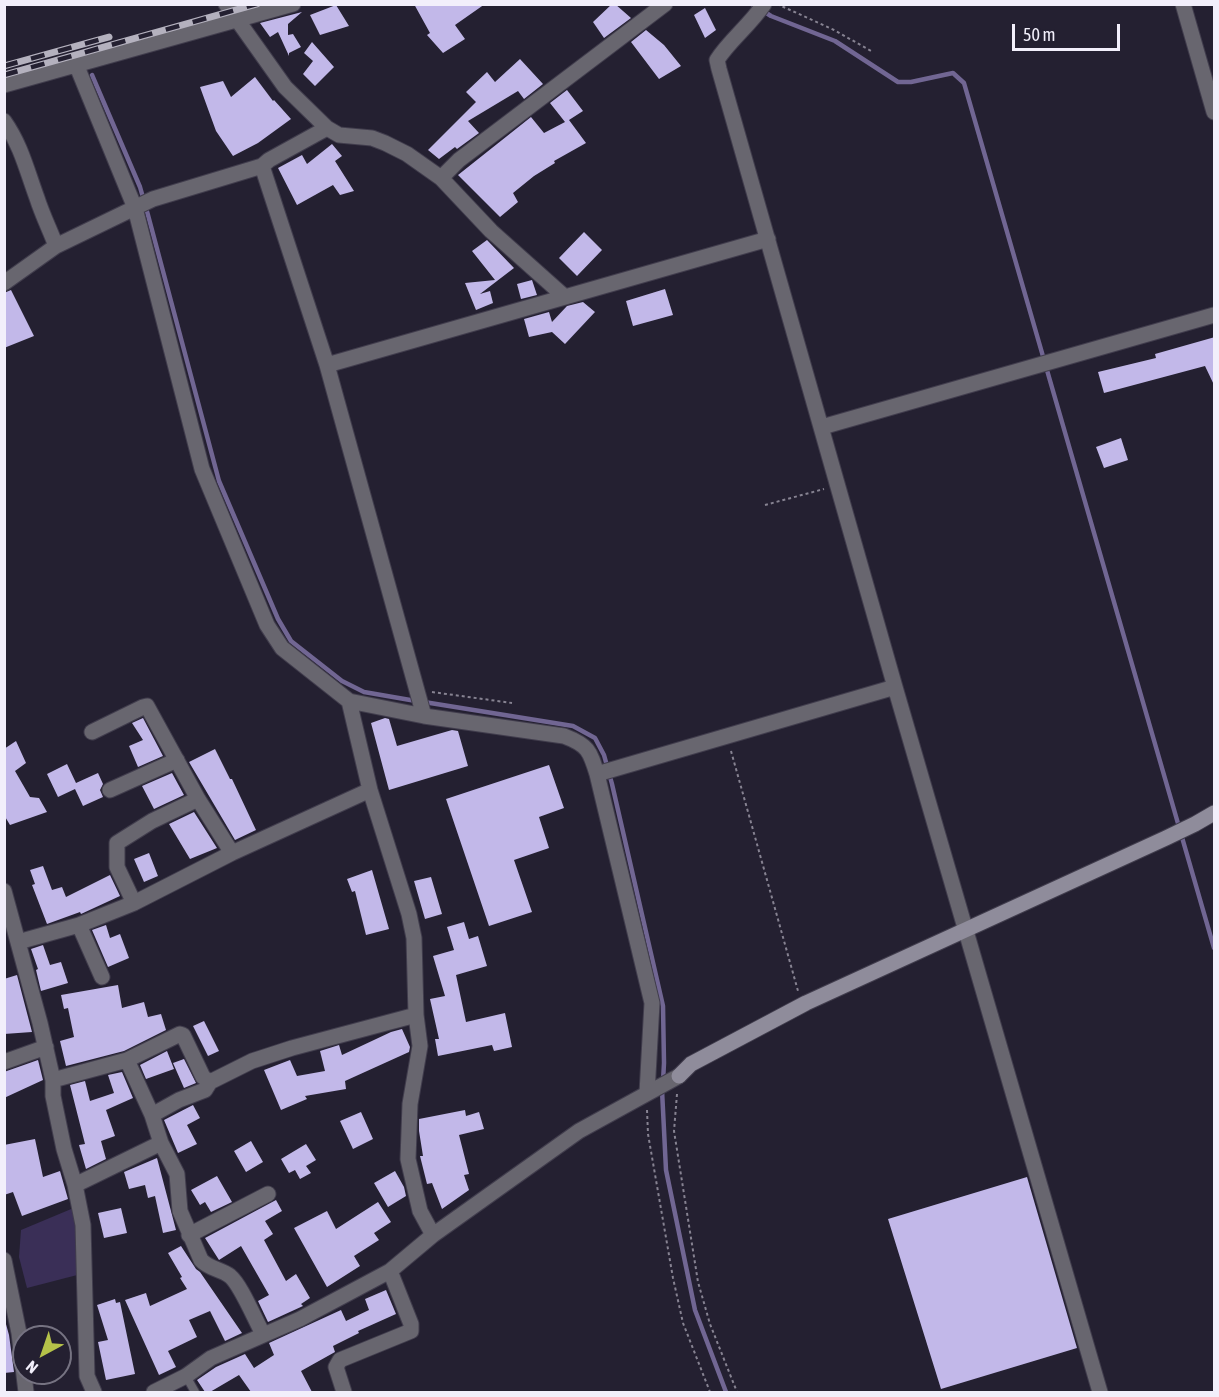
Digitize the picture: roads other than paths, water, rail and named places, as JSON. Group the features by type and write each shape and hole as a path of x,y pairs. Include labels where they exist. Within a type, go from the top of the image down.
{"street":[{"path":"226,4 285,87 327,128 339,135 372,138 385,143 407,154 441,178 491,231 566,297"},
{"path":"4,85 293,4"},
{"path":"441,178 459,160 665,4"},
{"path":"764,4 754,19 717,60 895,687 1100,1392"},
{"path":"1184,4 1215,112"},
{"path":"76,64 142,204 202,469 267,625 282,648 348,701 564,736 580,742 590,752 599,773 652,1003 649,1091"},
{"path":"4,121 22,152 37,199 56,246"},
{"path":"4,283 56,246 142,204 262,166 327,128"},
{"path":"262,166 327,365 423,713"},
{"path":"327,365 768,239"},
{"path":"822,427 1215,315"},
{"path":"599,773 895,687"},
{"path":"348,701 370,790 409,914 414,938 416,1015 420,1046 410,1104 408,1159 420,1211 433,1235"},
{"path":"92,732 147,706 198,799 232,853"},
{"path":"110,790 177,760"},
{"path":"18,942 79,925 134,903 232,853 370,790"},
{"path":"134,903 117,867 117,843 152,821 198,799"},
{"path":"154,1392 186,1376 211,1358 300,1319 390,1271 433,1235 579,1131 675,1078 691,1064 802,1005 1166,838 1215,813"},
{"path":"4,891 46,1047 53,1080 52,1096 83,1225 87,1376 94,1392"},
{"path":"79,925 102,977"},
{"path":"152,1115 179,1100 205,1090 210,1082 252,1060 416,1015"},
{"path":"53,1080 127,1060 180,1034 183,1035 203,1077 210,1082"},
{"path":"4,1062 46,1047"},
{"path":"127,1060 152,1115 161,1143 177,1174 180,1211 201,1260 206,1266 230,1276 236,1283 263,1334"},
{"path":"75,1185 161,1143"},
{"path":"189,1235 268,1194"},
{"path":"4,1260 19,1333 26,1392"},
{"path":"344,1392 336,1367 340,1360 411,1331 411,1324 390,1271"}],"lane":[{"path":"186,1376 195,1392"}],"waterway":[{"path":"752,4 771,16 835,41 898,82 911,82 953,73 964,83 1214,948"},
{"path":"92,75 140,187 219,481 278,619 291,641 342,681 364,692 416,701"},
{"path":"424,702 573,726 595,738 604,755 612,784 663,1006 663,1082"},
{"path":"662,1090 666,1170 695,1310 726,1392"}],"railway":[{"path":"4,75 257,4"},
{"path":"4,66 109,37"}]}
